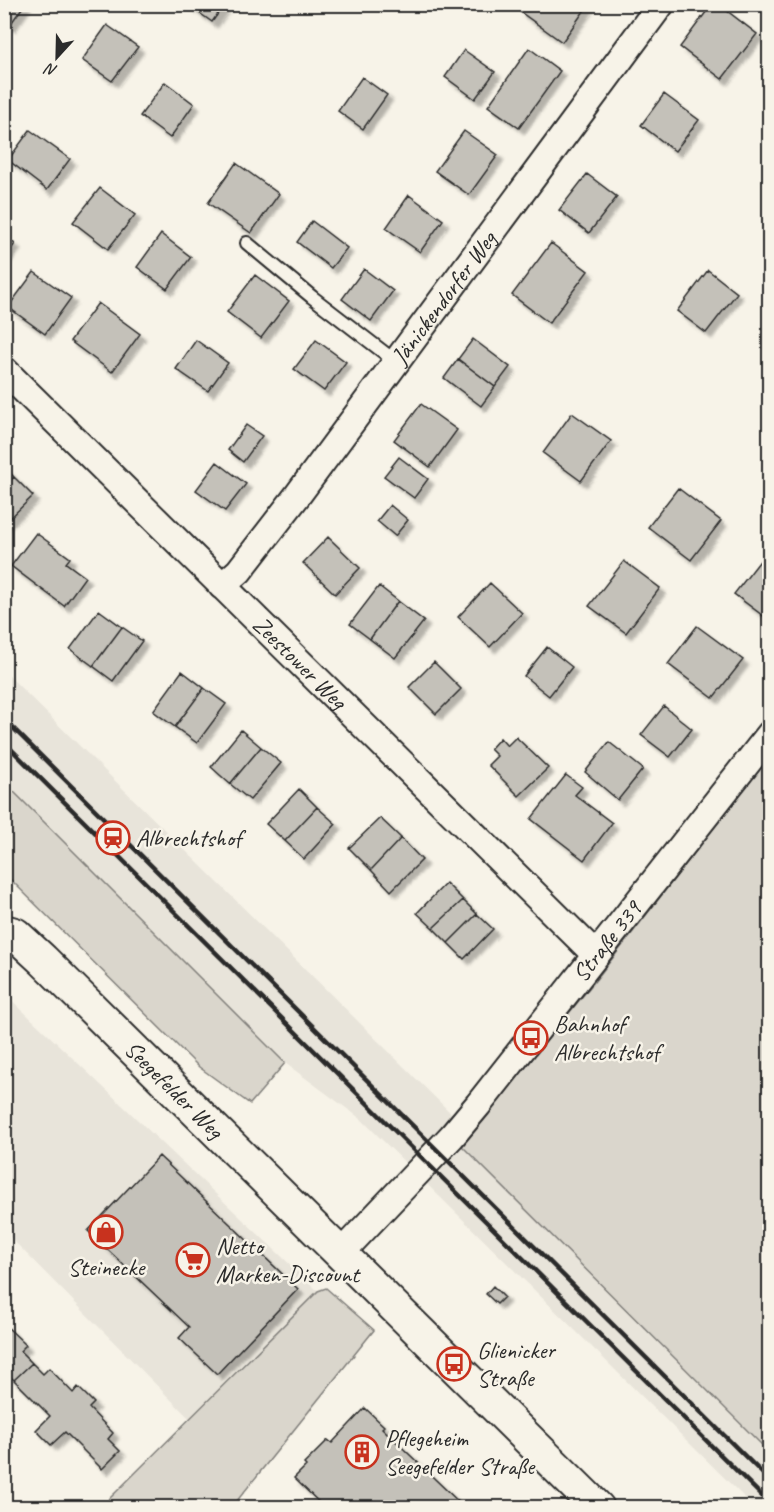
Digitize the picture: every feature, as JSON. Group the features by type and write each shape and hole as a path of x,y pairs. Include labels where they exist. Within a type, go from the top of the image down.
{"street":[{"name":"Jänickendorfer Weg","path":"222,586 239,571 282,514 661,4"},
{"name":"Zeestower Weg","path":"4,370 595,954"},
{"name":"Straße 339","path":"340,1252 452,1136 770,734"},
{"name":"Seegefelder Weg","path":"4,931 15,934 43,960 598,1508"}],"lane":[{"path":"247,243 395,361"}],"shaded area":[{"path":"4,671 472,1134 462,1146 769,1452 769,1507 754,1507 361,1119 285,1063 5,783"},
{"path":"769,757 769,1452 462,1146 598,977"},
{"path":"5,783 285,1063 250,1104 199,1067 5,874"},
{"path":"4,993 318,1291 190,1419 5,1232"},
{"path":"326,1288 374,1330 232,1507 101,1507 318,1291"}],"building":[{"path":"4,4 25,4 9,26 4,23"},
{"path":"187,4 225,4 212,22"},
{"path":"524,4 589,4 562,42 519,11"},
{"path":"712,4 718,4 757,34 722,79 680,47"},
{"path":"107,25 138,47 112,81 82,60"},
{"path":"529,48 560,71 519,128 488,106"},
{"path":"464,50 495,72 475,99 445,77"},
{"path":"362,77 387,95 363,129 338,111"},
{"path":"165,82 194,104 170,138 140,116"},
{"path":"664,94 699,120 675,151 641,125"},
{"path":"30,130 70,159 47,190 8,160"},
{"path":"464,131 498,155 469,195 435,171"},
{"path":"236,163 279,194 251,233 208,203"},
{"path":"587,174 617,197 589,233 559,210"},
{"path":"100,188 135,215 108,249 73,222"},
{"path":"409,195 443,220 420,252 386,228"},
{"path":"312,221 347,248 331,268 297,242"},
{"path":"161,234 191,257 167,289 137,267"},
{"path":"4,236 15,244 4,258"},
{"path":"551,243 588,271 549,323 512,295"},
{"path":"364,269 393,291 371,321 342,299"},
{"path":"708,270 737,293 706,333 677,311"},
{"path":"34,272 71,298 45,334 8,307"},
{"path":"255,275 289,301 261,338 227,312"},
{"path":"98,303 140,334 112,372 70,341"},
{"path":"473,339 510,367 495,387 458,359"},
{"path":"196,340 228,363 208,391 176,369"},
{"path":"316,340 346,362 324,391 294,369"},
{"path":"458,359 495,387 481,406 444,378"},
{"path":"421,404 457,430 430,467 394,440"},
{"path":"572,413 611,441 581,481 543,453"},
{"path":"246,425 262,436 243,462 228,450"},
{"path":"399,457 428,479 414,498 384,476"},
{"path":"217,462 246,484 225,511 196,490"},
{"path":"4,467 14,477 4,486"},
{"path":"14,477 33,496 4,524 4,486"},
{"path":"678,488 721,521 691,560 648,527"},
{"path":"390,505 408,520 395,536 377,521"},
{"path":"36,533 70,558 66,563 85,577 64,606 11,566"},
{"path":"328,537 360,568 335,594 303,563"},
{"path":"770,548 770,621 734,594"},
{"path":"624,561 660,588 626,633 589,606"},
{"path":"490,583 522,613 490,647 458,617"},
{"path":"379,586 398,601 370,639 350,624"},
{"path":"398,601 424,621 395,658 370,639"},
{"path":"99,610 122,627 93,666 70,649"},
{"path":"697,626 743,660 713,698 668,664"},
{"path":"122,627 142,641 113,681 93,666"},
{"path":"547,647 572,667 549,696 524,676"},
{"path":"434,662 461,689 436,714 409,687"},
{"path":"182,671 204,688 175,727 153,711"},
{"path":"204,688 226,704 197,743 175,727"},
{"path":"664,706 692,729 670,757 641,735"},
{"path":"241,730 261,747 230,784 211,767"},
{"path":"516,737 548,768 519,796 488,765 497,756 490,749 500,738 507,746"},
{"path":"609,742 643,769 618,800 585,772"},
{"path":"261,747 281,763 250,800 230,784"},
{"path":"566,775 582,787 575,795 612,823 584,860 531,819"},
{"path":"299,789 317,807 285,841 266,824"},
{"path":"317,807 336,824 304,859 285,841"},
{"path":"380,818 401,838 371,870 349,848"},
{"path":"401,838 422,860 391,891 371,870"},
{"path":"446,883 463,900 433,928 417,913"},
{"path":"463,900 477,914 448,943 433,928"},
{"path":"477,914 493,929 464,959 448,943"},
{"name":"Netto Marken-Discount","path":"159,1156 298,1289 217,1374 179,1338 189,1327 88,1231"},
{"path":"493,1286 504,1297 497,1304 486,1294"},
{"path":"4,1324 26,1345 20,1351 32,1363 14,1380 4,1371"},
{"path":"32,1363 43,1374 49,1368 73,1393 78,1387 94,1403 89,1408 113,1433 108,1439 120,1451 102,1469 65,1432 51,1445 36,1430 50,1416 14,1380"},
{"name":"Pflegeheim Seegefelder Straße","path":"365,1408 384,1426 382,1428 465,1508 374,1508 368,1502 363,1508 325,1508 294,1478 306,1466 304,1464 328,1440 332,1443"}],"railway":[{"path":"4,719 770,1481"},
{"path":"4,742 770,1504"}],"place":[{"name":"Albrechtshof","path":"113,838"},
{"name":"Bahnhof Albrechtshof","path":"531,1038"},
{"name":"Steinecke","path":"106,1232"},
{"name":"Netto Marken-Discount","path":"193,1260"},
{"name":"Glienicker Straße","path":"454,1364"},
{"name":"Pflegeheim Seegefelder Straße","path":"362,1452"}]}
